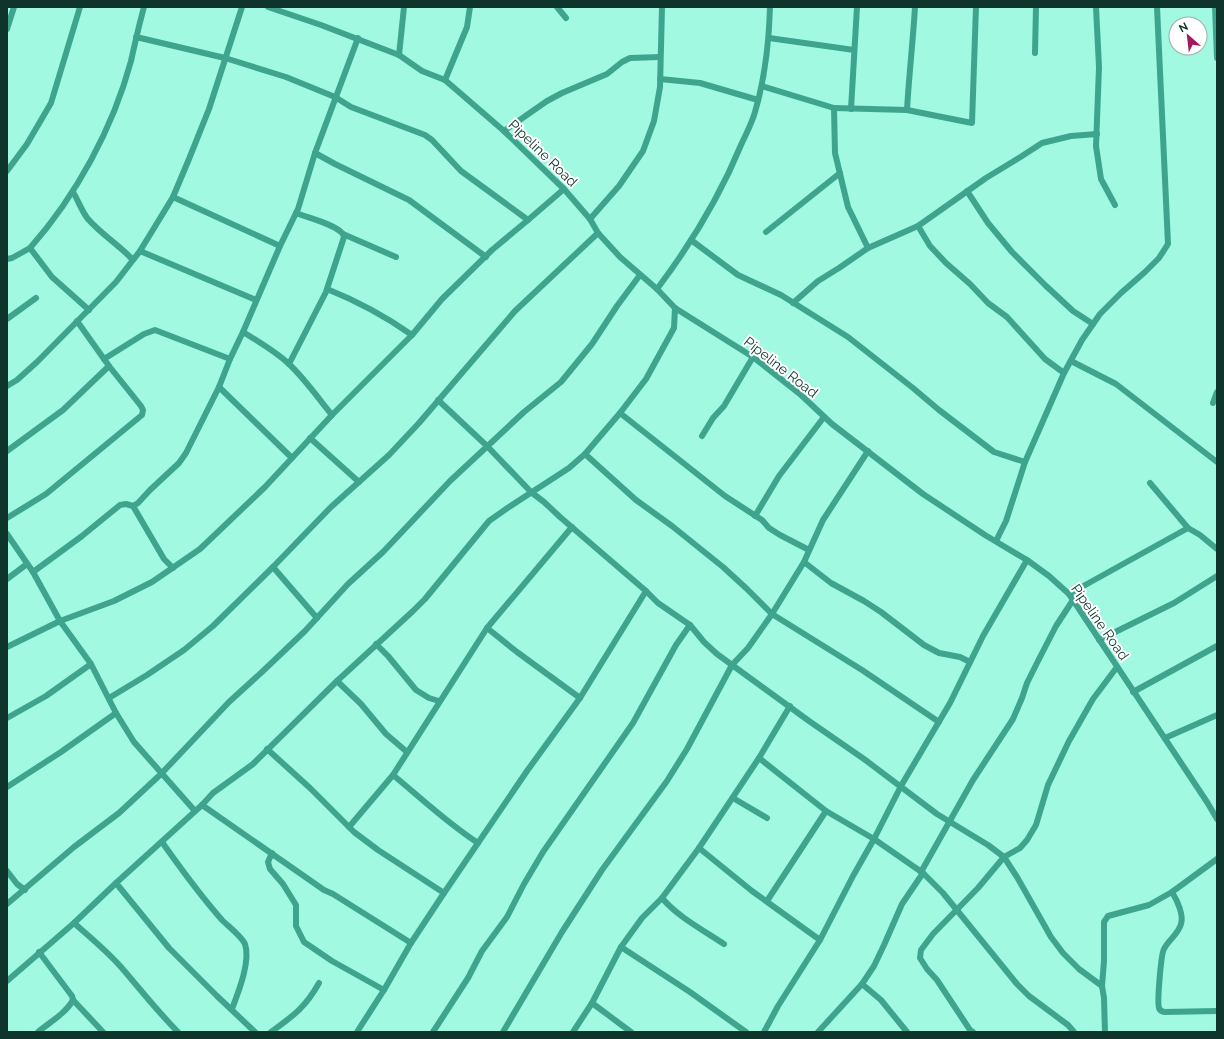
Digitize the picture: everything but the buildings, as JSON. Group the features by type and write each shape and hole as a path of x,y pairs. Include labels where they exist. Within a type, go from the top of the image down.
{"street":[{"path":"7,26 14,7"},
{"path":"7,172 27,144 51,103 80,7"},
{"path":"7,259 12,258 30,248 73,192 90,163 112,118 131,61 144,7"},
{"path":"7,386 17,380 37,362 89,310 116,282 140,251 173,197 209,109 242,7"},
{"name":"Pipeline Road","path":"268,7 358,38 399,55 422,71 445,80 504,131 564,189 590,219 598,233 620,257 657,289 676,308 753,357 801,395 824,417 923,494 1027,560 1049,576 1069,594 1133,692 1208,802 1217,819"},
{"path":"399,55 404,7"},
{"path":"445,80 467,27 470,7"},
{"path":"556,7 566,18"},
{"path":"590,219 619,186 643,151 654,121 660,79 662,7"},
{"path":"657,289 675,266 701,225 731,170 755,113 762,86 769,38 770,7"},
{"path":"851,109 857,7"},
{"path":"907,110 915,7"},
{"path":"762,86 834,108 907,110 972,123 976,7"},
{"path":"1036,7 1036,52"},
{"path":"1096,7 1099,67 1096,146 1102,179 1115,205"},
{"path":"996,541 1006,521 1025,462 1064,373 1082,340 1100,314 1159,258 1168,244 1157,7"},
{"path":"1214,7 1217,58"},
{"path":"136,37 225,58 286,77 335,97 351,107 429,138 461,171 528,220"},
{"path":"133,506 138,503 179,463 186,453 219,387 230,359 244,332 256,300 296,213 315,153 358,38"},
{"path":"769,38 854,50"},
{"path":"504,131 547,101 607,74 622,62 630,58 660,57"},
{"path":"660,79 700,83 758,100"},
{"path":"834,108 835,152 848,207 868,248"},
{"path":"793,303 818,281 868,248 918,226 986,178 1042,144 1071,136 1097,134"},
{"path":"315,153 409,200 486,257"},
{"path":"766,232 840,173"},
{"path":"7,647 60,621 114,601 152,582 200,549 265,487 332,415 412,335 442,299 492,250 564,189"},
{"path":"967,191 988,223 1012,252 1073,311 1093,324"},
{"path":"73,192 88,218 125,251 132,260"},
{"path":"173,197 280,246"},
{"path":"296,213 334,228 343,234 396,257"},
{"path":"918,226 930,246 946,263 970,284 988,303 1007,317 1045,359 1064,373"},
{"path":"109,698 184,650 212,626 273,567 331,507 389,455 515,311 598,233"},
{"path":"289,364 327,289 344,238 343,234"},
{"path":"691,240 738,275 781,295 848,337 994,452 1025,462"},
{"path":"30,248 52,276 89,310"},
{"path":"140,251 256,300"},
{"path":"7,904 74,847 119,813 162,774 228,702 263,672 450,481 524,412 561,382 592,344 640,275"},
{"path":"327,289 351,299 393,322 412,335"},
{"path":"7,319 36,298"},
{"path":"7,981 74,923 202,805 212,793 253,764 337,680 425,599 489,521 569,468 585,454 620,413 646,379 674,328 676,308"},
{"path":"7,518 46,494 142,415 143,410 141,406 109,366 77,321"},
{"path":"104,358 144,334 155,330 230,359"},
{"path":"244,332 275,352 289,364 306,382 332,415"},
{"path":"702,436 713,418 724,406 753,357"},
{"path":"1071,360 1116,384 1217,462"},
{"path":"7,451 63,410 109,366"},
{"path":"219,387 292,458"},
{"path":"1213,403 1217,392"},
{"path":"438,400 487,446 531,492 658,603 690,624 704,642 717,654 949,821 988,845 1004,858 1017,877 1051,937 1063,953 1079,969 1102,986"},
{"path":"620,413 688,465 705,481 762,520 769,528 809,550"},
{"path":"755,516 779,476 824,417"},
{"path":"310,438 359,482"},
{"path":"503,1032 562,932 602,870 667,781 690,743 732,665 748,648 772,614 804,562 823,520 868,450"},
{"path":"585,454 636,500 672,526 723,567 772,614 862,670 939,722"},
{"path":"1150,483 1188,528 1200,535 1217,549"},
{"path":"34,572 120,505 126,504 133,506 164,559 173,568"},
{"path":"348,827 360,815 393,775 487,628 572,527"},
{"path":"1069,594 1188,528"},
{"path":"7,534 34,572 60,621 91,664 116,713 134,742 195,811"},
{"path":"764,1032 778,1006 820,940 902,786 950,703 999,606 1027,560"},
{"path":"804,562 831,583 881,612 924,645 939,653 960,657 970,662"},
{"path":"7,579 27,564"},
{"path":"273,567 316,618"},
{"path":"1099,640 1174,603 1217,576"},
{"path":"357,1032 384,990 411,943 527,771 580,698 646,591"},
{"path":"818,1032 862,984 874,966 902,904 922,872 949,821 1012,719 1039,659 1056,626 1073,600"},
{"path":"433,1032 468,978 482,951 507,917 543,852 633,723 676,645 690,624"},
{"path":"487,628 580,698"},
{"path":"376,644 416,690 429,698 439,701"},
{"path":"1133,692 1217,646"},
{"path":"7,718 46,696 91,664"},
{"path":"970,1031 937,980 927,970 920,958 921,950 1004,858 1020,848 1027,840 1036,825 1048,785 1069,741 1093,699 1117,667"},
{"path":"337,680 361,704 386,734 407,752"},
{"path":"573,1032 592,1003 621,946 642,918 662,898 699,848 759,758 790,706"},
{"path":"7,787 61,752 116,713"},
{"path":"1165,738 1217,715"},
{"path":"267,749 310,788 348,827 378,850 444,893"},
{"path":"759,758 826,811 874,839 922,872 943,893 1017,984 1029,996 1068,1025 1074,1032"},
{"path":"393,775 429,804 444,819 478,843"},
{"path":"733,798 767,818"},
{"path":"202,805 324,890 334,894 411,943"},
{"path":"767,901 826,811"},
{"path":"162,842 192,884 244,943 246,953 241,988 232,1009"},
{"path":"699,848 820,940"},
{"path":"272,853 268,862 270,869 283,884 296,904 296,926 304,942 332,961 384,990"},
{"path":"1105,1032 1104,998 1102,986 1105,919 1108,916 1150,905 1172,892 1217,859"},
{"path":"7,871 17,884 25,890"},
{"path":"116,883 169,948 255,1032"},
{"path":"1172,892 1182,916 1182,924 1176,935 1162,952 1158,994 1159,1008 1164,1012 1217,1011"},
{"path":"662,898 674,910 724,944"},
{"path":"74,923 103,948 178,1032"},
{"path":"621,946 690,992 746,1032"},
{"path":"39,952 72,996 73,1000 103,1032"},
{"path":"271,1032 296,1014 312,995 319,983"},
{"path":"862,984 881,1000 907,1032"},
{"path":"38,1032 73,1000"},
{"path":"592,1003 631,1032"}]}
